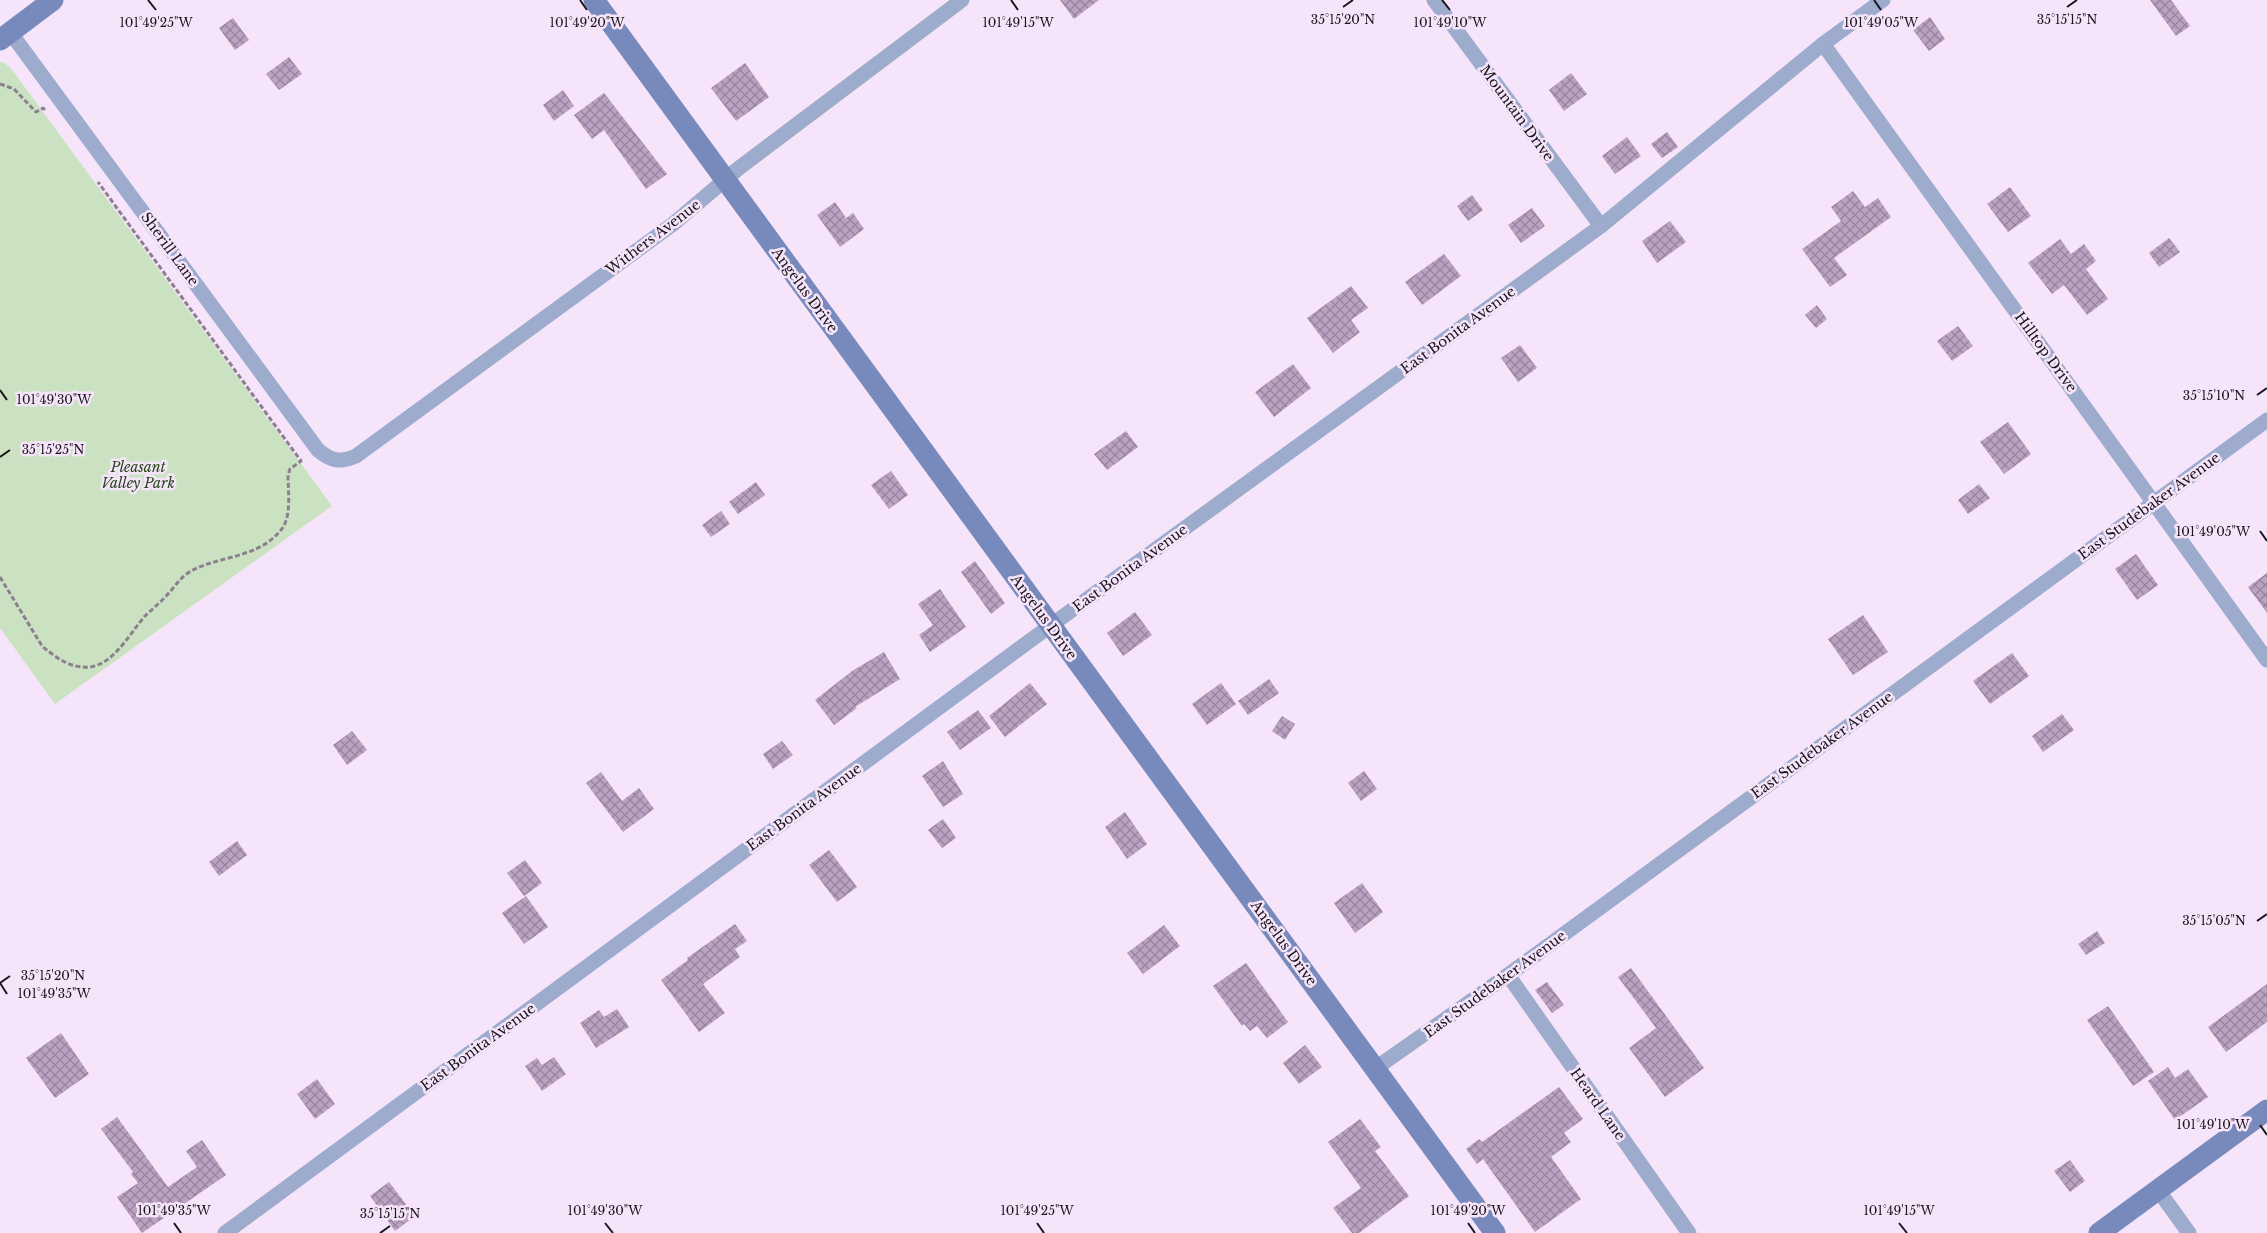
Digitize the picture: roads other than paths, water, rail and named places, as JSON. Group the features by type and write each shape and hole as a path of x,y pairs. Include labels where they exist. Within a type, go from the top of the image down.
{"street":[{"path":"5,36 53,0"},
{"name":"Angelus Drive","path":"594,0 1050,626 1376,1068 1494,1233"},
{"name":"Withers Avenue","path":"335,461 345,461 356,456 673,224 725,180 962,0"},
{"name":"Mountain Drive","path":"1434,0 1601,226"},
{"name":"East Bonita Avenue","path":"225,1233 1050,626 1601,226 1823,44 1883,0"},
{"name":"Sherill Lane","path":"5,36 318,450 335,461"},
{"name":"Hilltop Drive","path":"1823,44 2155,502 2267,660"},
{"name":"East Studebaker Avenue","path":"1376,1068 1508,975 2267,420"},
{"name":"Heard Lane","path":"1508,975 1689,1233"},
{"path":"2099,1233 2267,1110"},
{"path":"2158,1190 2189,1233"}],"park label":[{"name":"Pleasant Valley Park","path":"138,476"}]}
